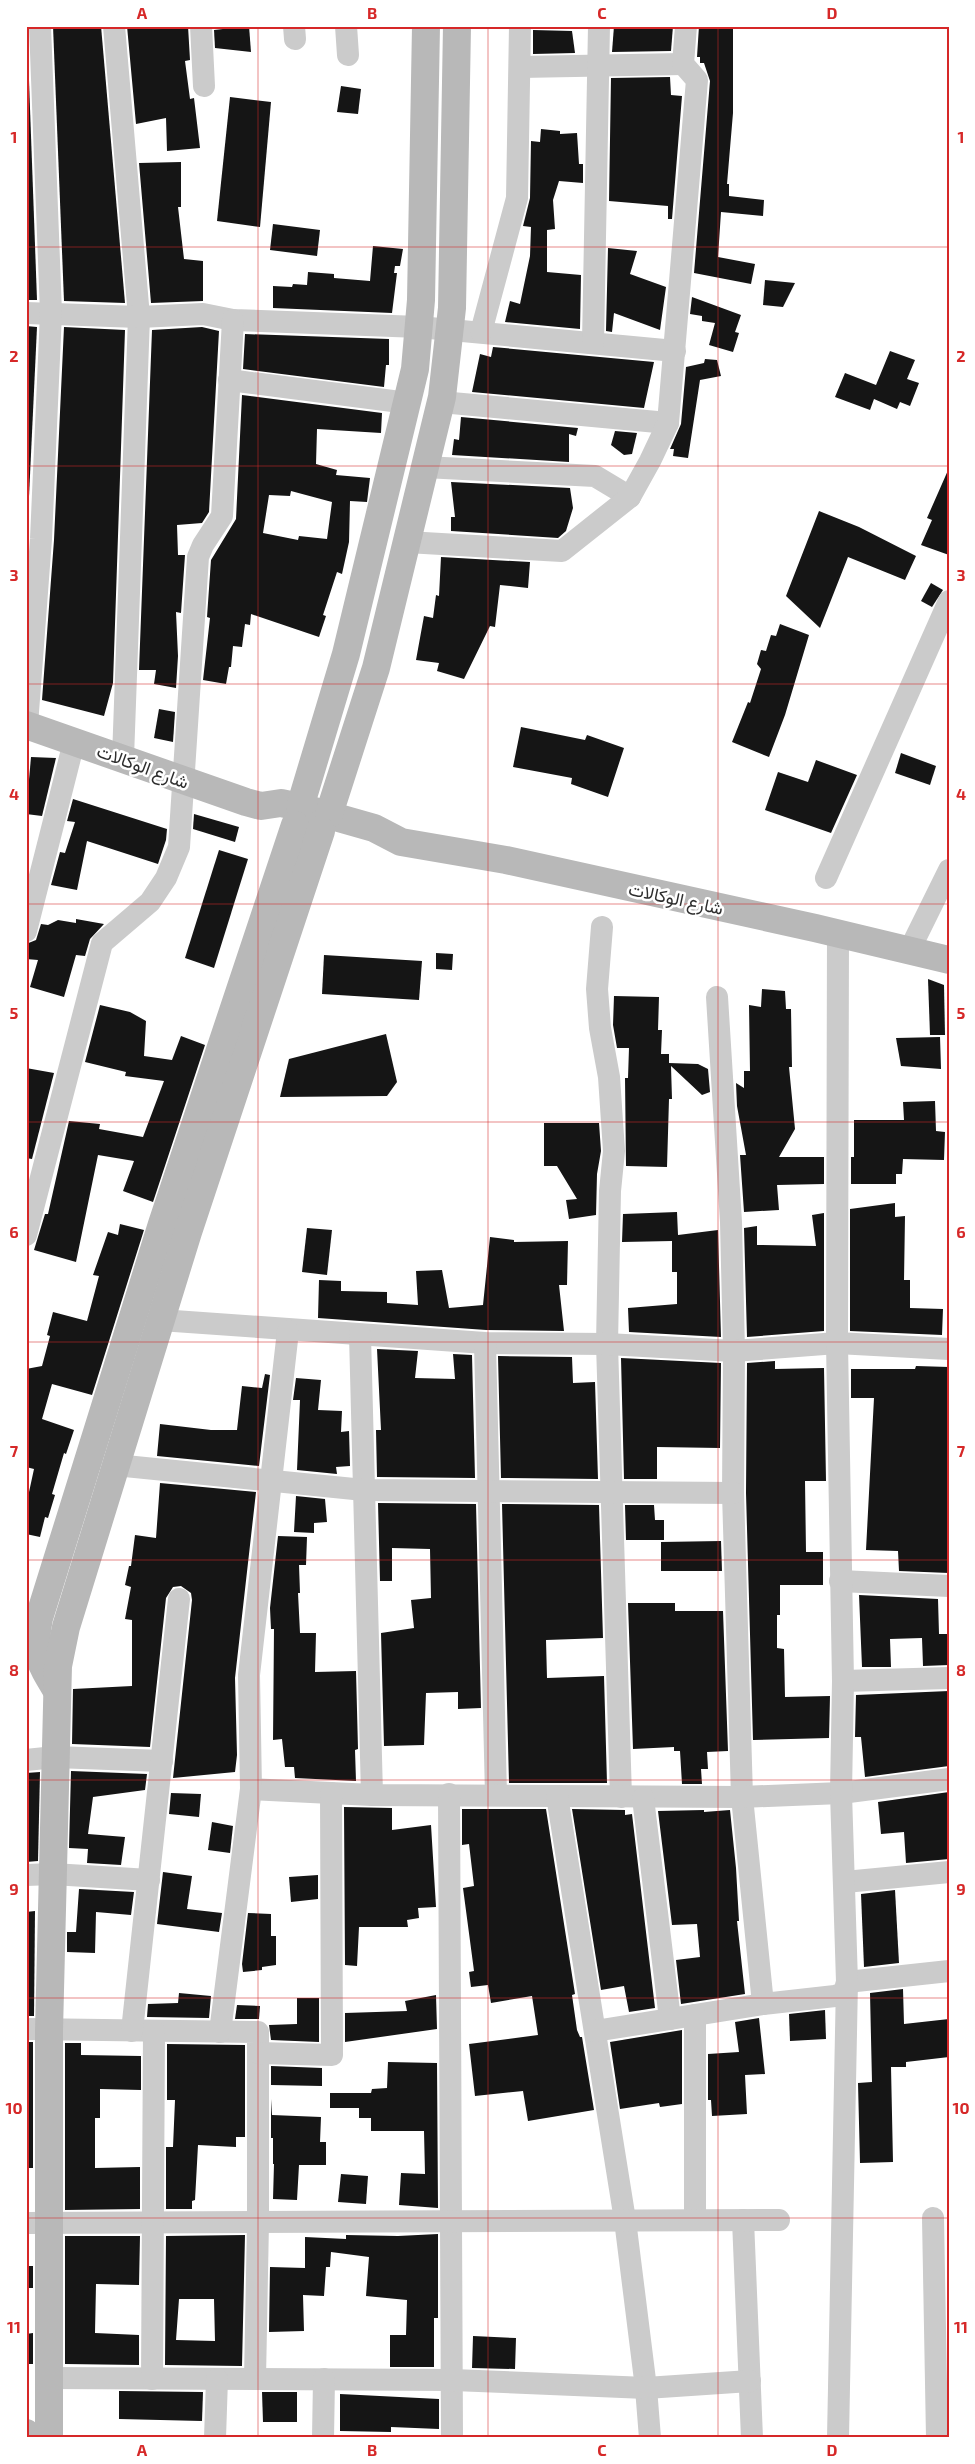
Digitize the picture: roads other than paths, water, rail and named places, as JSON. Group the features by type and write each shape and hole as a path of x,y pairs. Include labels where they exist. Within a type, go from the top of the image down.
{"street":[{"path":"27,725 41,539 50,313 40,26"},
{"path":"114,26 139,317 123,758"},
{"path":"201,26 204,86"},
{"path":"346,26 348,55"},
{"path":"49,2438 49,2378 38,2223 39,1875 55,1757 58,1666 66,1627 188,1232 311,819 346,654 408,404 415,369 419,327 426,26"},
{"path":"57,1691 37,1655 33,1616 162,1224 311,819 376,668 441,402 451,329 457,26"},
{"path":"481,332 517,198 520,26"},
{"path":"593,343 599,26"},
{"path":"407,542 562,552 630,497 650,461 668,423 675,351 697,80 683,64 686,26"},
{"path":"520,67 683,64"},
{"path":"26,313 139,317 203,314 233,320 451,329 675,351"},
{"path":"26,1235 102,943 150,902 166,878 179,848 198,557 203,545 222,516 228,380 233,320"},
{"path":"228,380 408,404"},
{"path":"441,402 668,423"},
{"path":"425,467 595,476 630,497"},
{"path":"826,878 949,601"},
{"name":"شارع الوكالات","path":"27,725 183,781 261,806 281,803 311,819 374,828 401,842 506,860 949,960"},
{"path":"26,931 74,742"},
{"path":"909,951 949,870"},
{"path":"602,927 597,989 600,1028 609,1077 614,1151 610,1191 607,1344 613,1494 632,1797 670,2019"},
{"path":"838,934 837,1343 843,1681 841,1793 847,1982 838,2438"},
{"path":"717,997 731,1222 734,1351 733,1494 742,1797 763,2004"},
{"path":"162,1224 188,1232"},
{"path":"160,1320 288,1331 485,1343 607,1344 734,1351 837,1343 949,1349"},
{"path":"220,2032 251,1789 249,1675 288,1331"},
{"path":"360,1334 372,1795"},
{"path":"485,1343 487,1490 496,1795"},
{"path":"115,1465 364,1490 733,1494"},
{"path":"840,1581 949,1586"},
{"path":"132,2031 179,1599"},
{"path":"843,1681 949,1678"},
{"path":"26,1760 55,1757 162,1761"},
{"path":"251,1789 372,1795 742,1797 841,1793 949,1779"},
{"path":"258,2053 332,2055 331,1793"},
{"path":"449,1794 452,2438"},
{"path":"557,1796 625,2220 646,2388 650,2438"},
{"path":"845,1882 949,1872"},
{"path":"39,1875 149,1880"},
{"path":"847,1982 949,1971"},
{"path":"595,2031 763,2004 835,1996 844,1993 847,1982"},
{"path":"695,2015 695,2219"},
{"path":"38,2030 258,2032 258,2222 255,2379"},
{"path":"152,2379 154,2031"},
{"path":"933,2218 937,2438"},
{"path":"743,2220 752,2438"},
{"path":"38,2223 779,2220"},
{"path":"49,2378 453,2380 646,2388 750,2381"},
{"path":"215,2438 217,2379"},
{"path":"324,2379 324,2438"},
{"path":"26,2433 31,2438"}]}
